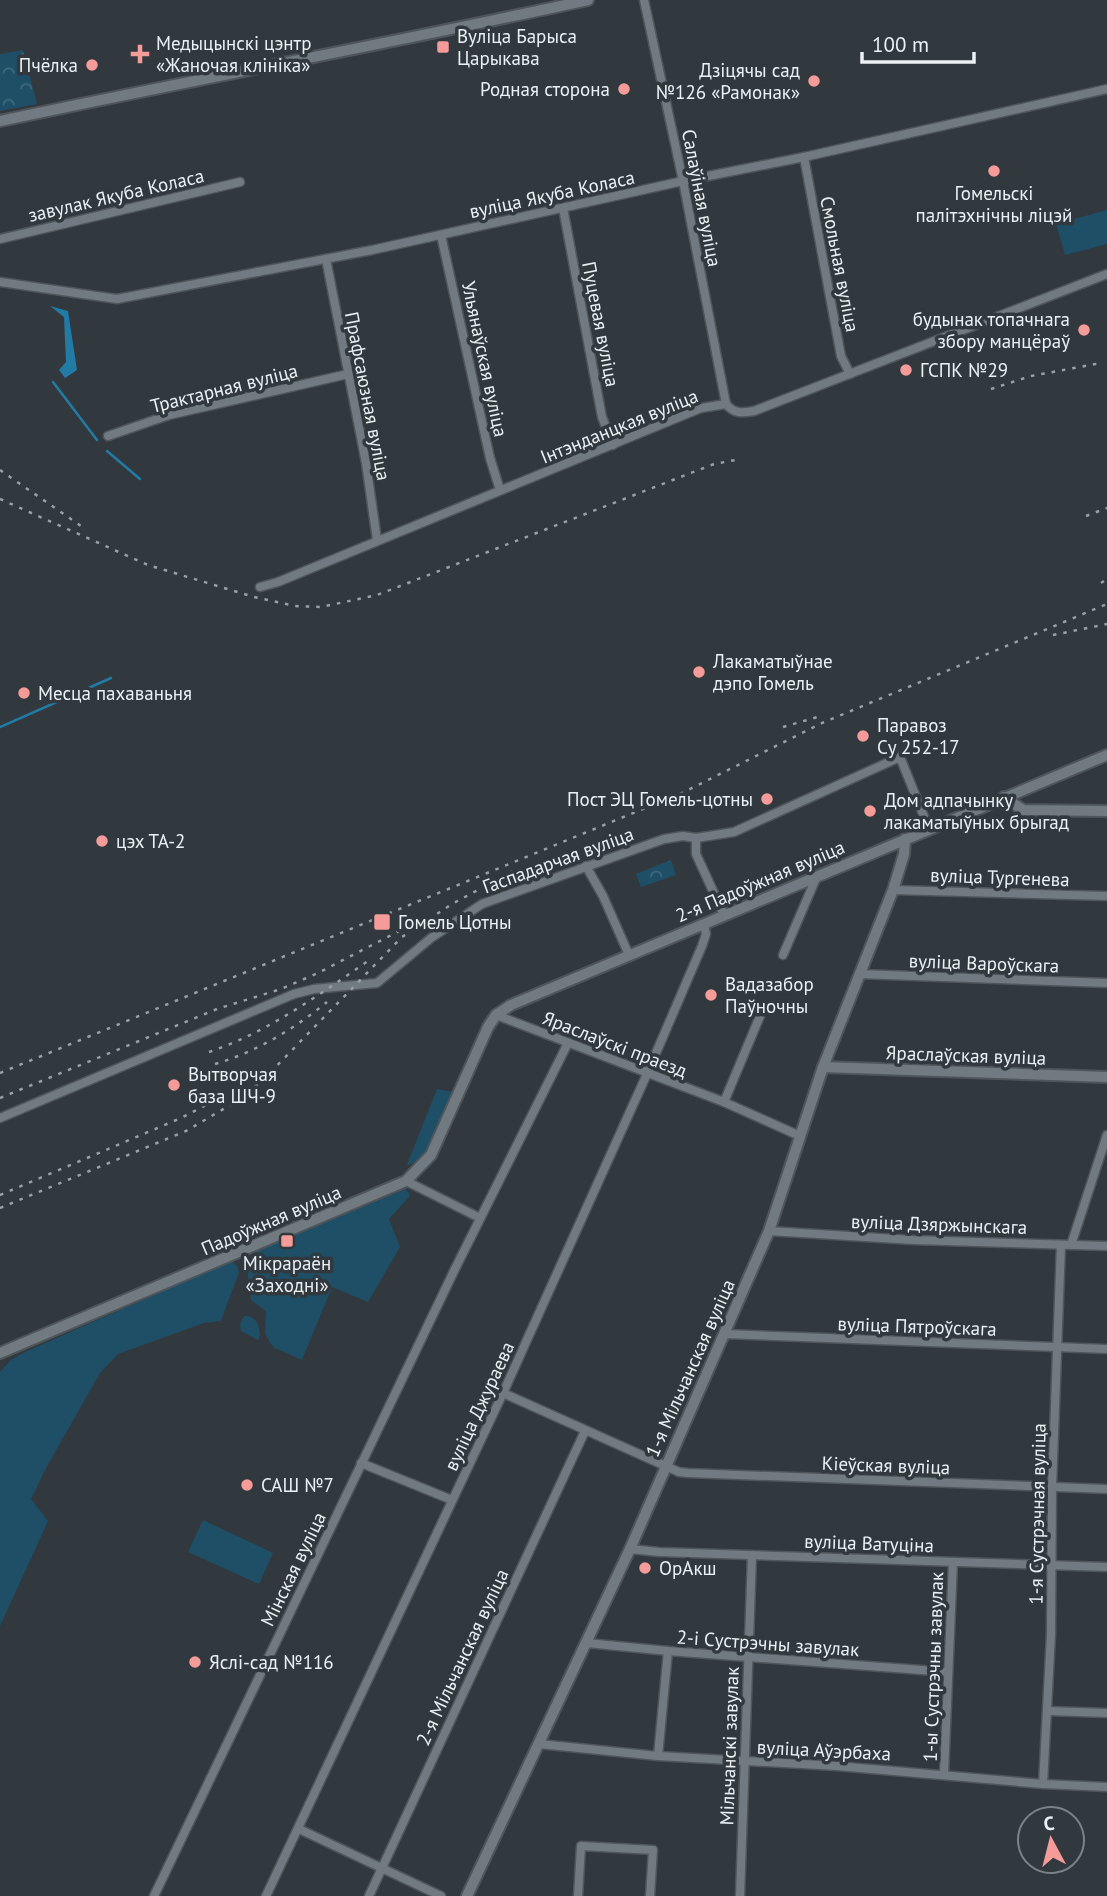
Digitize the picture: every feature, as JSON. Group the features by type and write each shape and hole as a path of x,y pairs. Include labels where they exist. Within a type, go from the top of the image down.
{"main road":[{"path":"0,121 589,0"},
{"name":"2-я Падоўжная вуліца","path":"496,1015 511,1005 1107,755"},
{"path":"1004,797 1023,810 1107,811"},
{"name":"1-я Мільчанская вуліца","path":"467,1896 630,1549 769,1231 823,1067 893,890 904,854 905,839"},
{"name":"Падоўжная вуліца","path":"0,1353 406,1181 431,1155 481,1041 496,1015"},
{"name":"Яраслаўская вуліца","path":"823,1067 1107,1077"}],"street":[{"name":"Салаўіная вуліца","path":"644,0 683,181 726,404"},
{"name":"вуліца Якуба Коласа","path":"0,282 117,299 442,235 1107,89"},
{"name":"Смольная вуліца","path":"804,157 841,356 850,374"},
{"name":"завулак Якуба Коласа","path":"0,239 240,182"},
{"name":"Пуцевая вуліца","path":"563,208 602,417 613,445"},
{"name":"Ульянаўская вуліца","path":"442,235 490,458 500,490"},
{"name":"Прафсаюзная вуліца","path":"326,259 366,463 377,540"},
{"name":"Інтэнданцкая вуліца","path":"260,587 278,582 701,408 726,404 731,410 741,414 754,411 1107,274"},
{"name":"Трактарная вуліца","path":"108,436 169,415 348,374"},
{"name":"Гаспадарчая вуліца","path":"0,1118 294,995 314,989 377,982 430,938 482,904 664,839 734,832 900,757 929,829"},
{"path":"695,838 696,854 724,915"},
{"path":"586,866 603,895 629,955"},
{"path":"783,955 817,876"},
{"name":"вуліца Тургенева","path":"893,890 1107,896"},
{"name":"вуліца Джураева","path":"266,1896 503,1393 647,1074 702,946 704,924"},
{"name":"вуліца Вароўскага","path":"859,974 1107,983"},
{"path":"724,1102 763,1009"},
{"name":"Яраслаўскі праезд","path":"496,1015 724,1102 800,1136"},
{"name":"Мінская вуліца","path":"154,1896 480,1218 568,1043"},
{"path":"1071,1245 1107,1135"},
{"path":"406,1181 480,1218"},
{"name":"вуліца Дзяржынскага","path":"769,1231 901,1239 1107,1246"},
{"name":"1-я Сустрэчная вуліца","path":"1043,1784 1048,1711 1052,1487 1061,1245"},
{"name":"вуліца Пятроўскага","path":"726,1334 1107,1349"},
{"name":"Кіеўская вуліца","path":"503,1393 585,1431 688,1473 1107,1489"},
{"name":"2-я Мільчанская вуліца","path":"369,1896 585,1431"},
{"path":"361,1464 452,1500"},
{"name":"вуліца Ватуціна","path":"630,1549 1107,1567"},
{"name":"Мільчанскі завулак","path":"740,1896 752,1555"},
{"name":"1-ы Сустрэчны завулак","path":"944,1774 953,1562"},
{"name":"2-і Сустрэчны завулак","path":"587,1643 948,1672"},
{"path":"658,1756 668,1651"},
{"path":"1048,1711 1107,1713"},
{"name":"вуліца Аўэрбаха","path":"540,1744 658,1756 1107,1787"},
{"path":"299,1829 441,1896"},
{"path":"578,1896 582,1846 653,1850 650,1896"}],"green space":[{"path":"23,50 37,104 0,111 0,54"},
{"path":"1107,210 1107,244 1065,255 1056,224"},
{"path":"671,860 676,875 641,887 636,874"},
{"path":"437,1089 453,1092 429,1146 415,1162 407,1165"},
{"path":"406,1189 410,1196 389,1219 400,1247 368,1302 332,1287 302,1360 275,1348 265,1333 266,1311 251,1300 247,1268 254,1252"},
{"path":"232,1261 239,1272 221,1321 204,1323 118,1354 100,1373 31,1499 48,1521 0,1626 0,1372 11,1360 27,1351"},
{"path":"244,1316 256,1321 260,1335 258,1340 241,1331 240,1324"},
{"path":"203,1520 273,1553 259,1584 188,1552"}],"shaded area":[{"path":"50,306 68,311 77,370 65,378 59,370 66,362 64,317"}],"waterway":[{"path":"53,382 97,440"},
{"path":"107,451 140,479"},
{"path":"0,727 111,678"}],"railway":[{"path":"991,389 1031,376 1101,363"},
{"path":"0,499 148,565 254,597 295,606 321,607 377,595 714,464 741,459"},
{"path":"0,470 81,526"},
{"path":"1086,516 1107,508"},
{"path":"1101,583 1107,579"},
{"path":"0,1073 682,793 822,723 1107,604"},
{"path":"1053,635 1107,624"},
{"path":"783,727 821,716"},
{"path":"0,1208 186,1131 232,1104 261,1082 402,937 452,904 513,871"},
{"path":"0,1098 217,1009 281,989 403,929"},
{"path":"209,1052 272,1024 368,961"},
{"path":"215,1064 274,1039 327,1002"},
{"path":"0,1195 181,1118 241,1087"}],"place":[{"name":"Вуліца Барыса Царыкава","path":"443,47"},
{"name":"Медыцынскі цэнтр «Жаночая клініка»","path":"140,54"},
{"name":"Пчёлка","path":"92,65"},
{"name":"Дзіцячы сад №126 «Рамонак»","path":"814,81"},
{"name":"Родная сторона","path":"624,89"},
{"name":"Гомельскі палітэхнічны ліцэй","path":"994,171"},
{"name":"будынак топачнага збору манцёраў","path":"1084,330"},
{"name":"ГСПК №29","path":"906,370"},
{"name":"Лакаматыўнае дэпо Гомель","path":"699,672"},
{"name":"Месца пахаваньня","path":"24,693"},
{"name":"Паравоз Су 252-17","path":"863,736"},
{"name":"Пост ЭЦ Гомель-цотны","path":"767,799"},
{"name":"Дом адпачынку лакаматыўных брыгад","path":"870,811"},
{"name":"цэх ТА-2","path":"102,841"},
{"name":"Гомель Цотны","path":"382,922"},
{"name":"Вадазабор Паўночны","path":"711,995"},
{"name":"Вытворчая база ШЧ-9","path":"174,1085"},
{"name":"Мікрараён «Заходні»","path":"287,1241"},
{"name":"САШ №7","path":"247,1485"},
{"name":"ОрАкш","path":"645,1568"},
{"name":"Яслі-сад №116","path":"195,1662"}]}
